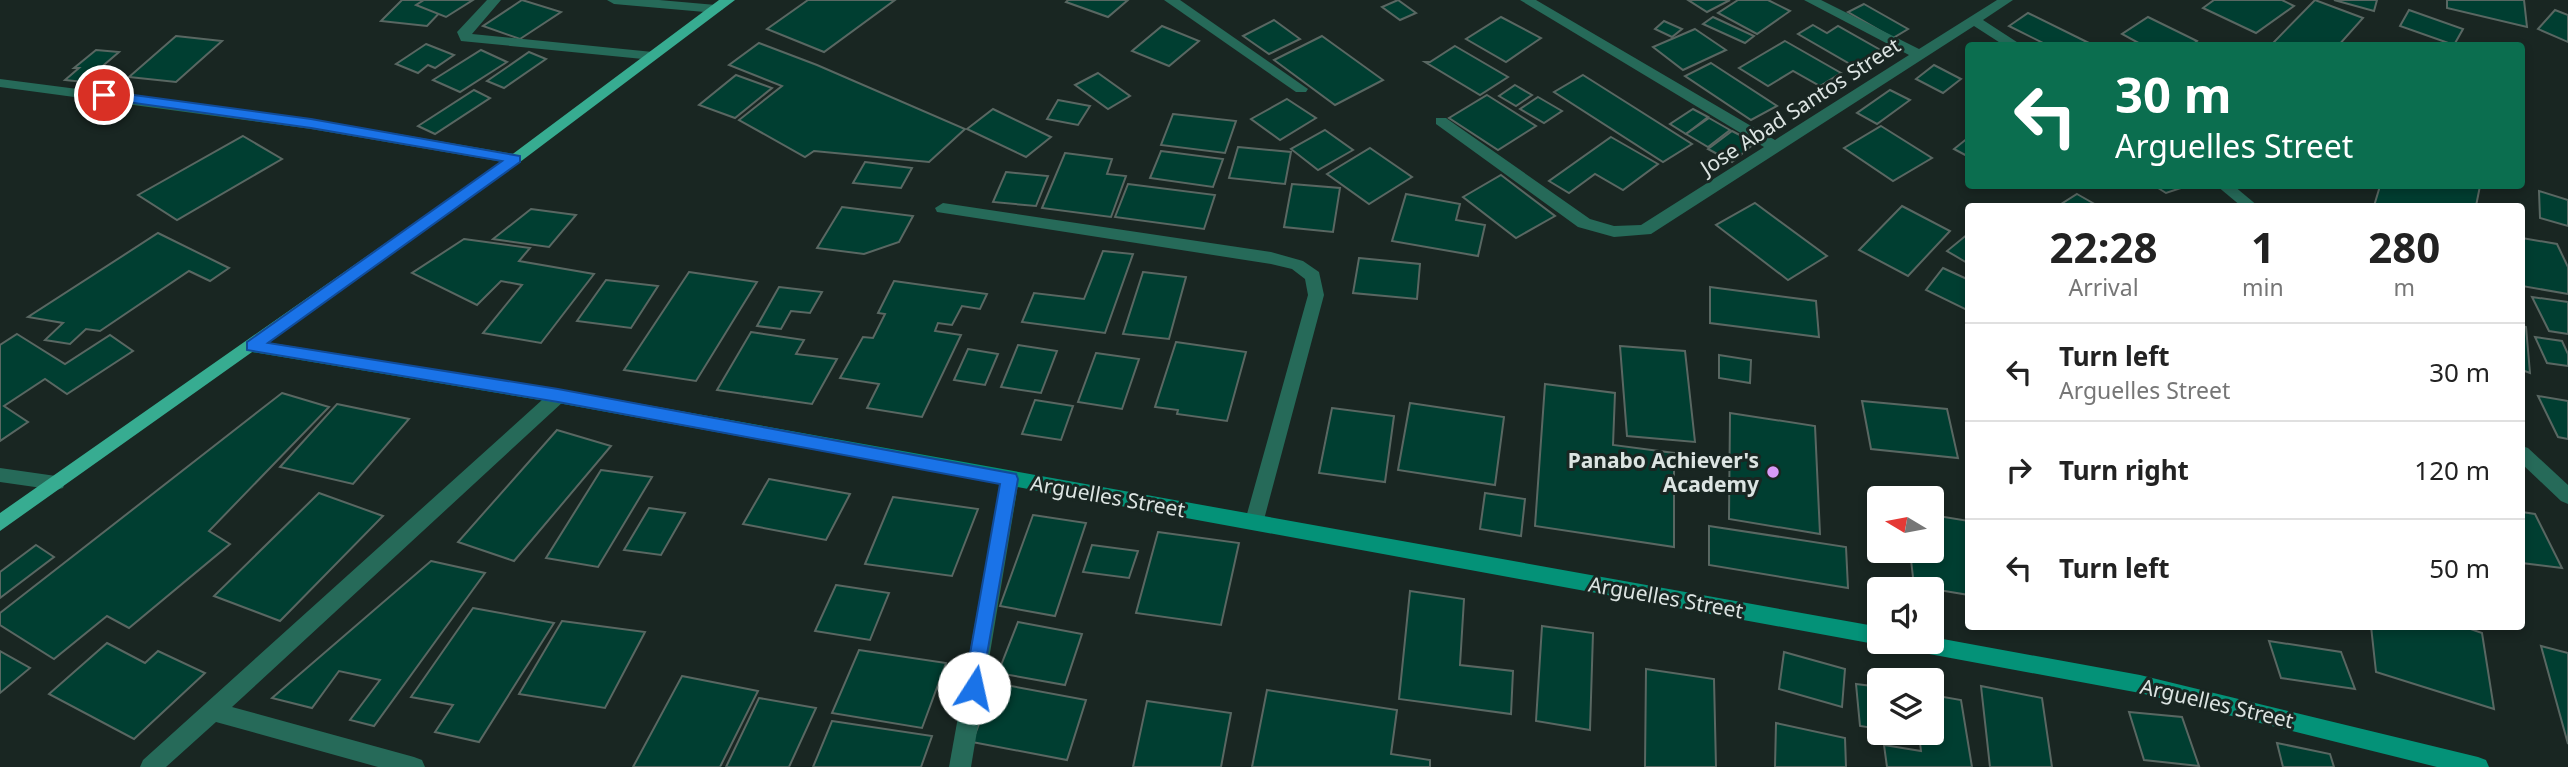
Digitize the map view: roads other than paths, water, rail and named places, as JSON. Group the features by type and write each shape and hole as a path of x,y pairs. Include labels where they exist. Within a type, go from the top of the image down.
{"main road":[{"path":"0,523 515,159 722,4"}],"street":[{"path":"494,0 462,35 466,38 653,56"},
{"path":"614,0 722,4"},
{"path":"1171,0 1301,89"},
{"path":"1527,0 1777,148"},
{"path":"1811,0 1919,55"},
{"name":"Jose Abad Santos Street","path":"1441,121 1584,223 1611,232 1644,230 1777,148 2006,0"},
{"path":"1973,20 2009,42"},
{"path":"0,83 311,124 515,159"},
{"path":"2229,189 2246,203"},
{"path":"943,208 1271,258 1297,265 1313,276 1316,295 1255,521"},
{"name":"Arguelles Street","path":"253,346 558,396 1867,634"},
{"path":"151,767 558,396"},
{"path":"2525,456 2568,496"},
{"path":"0,475 56,483"},
{"path":"960,767 1010,479"},
{"name":"Arguelles Street","path":"1944,648 2140,684 2478,767"},
{"path":"212,711 414,767"}],"place":[{"name":"Panabo Achiever's Academy","path":"1773,472"}]}
